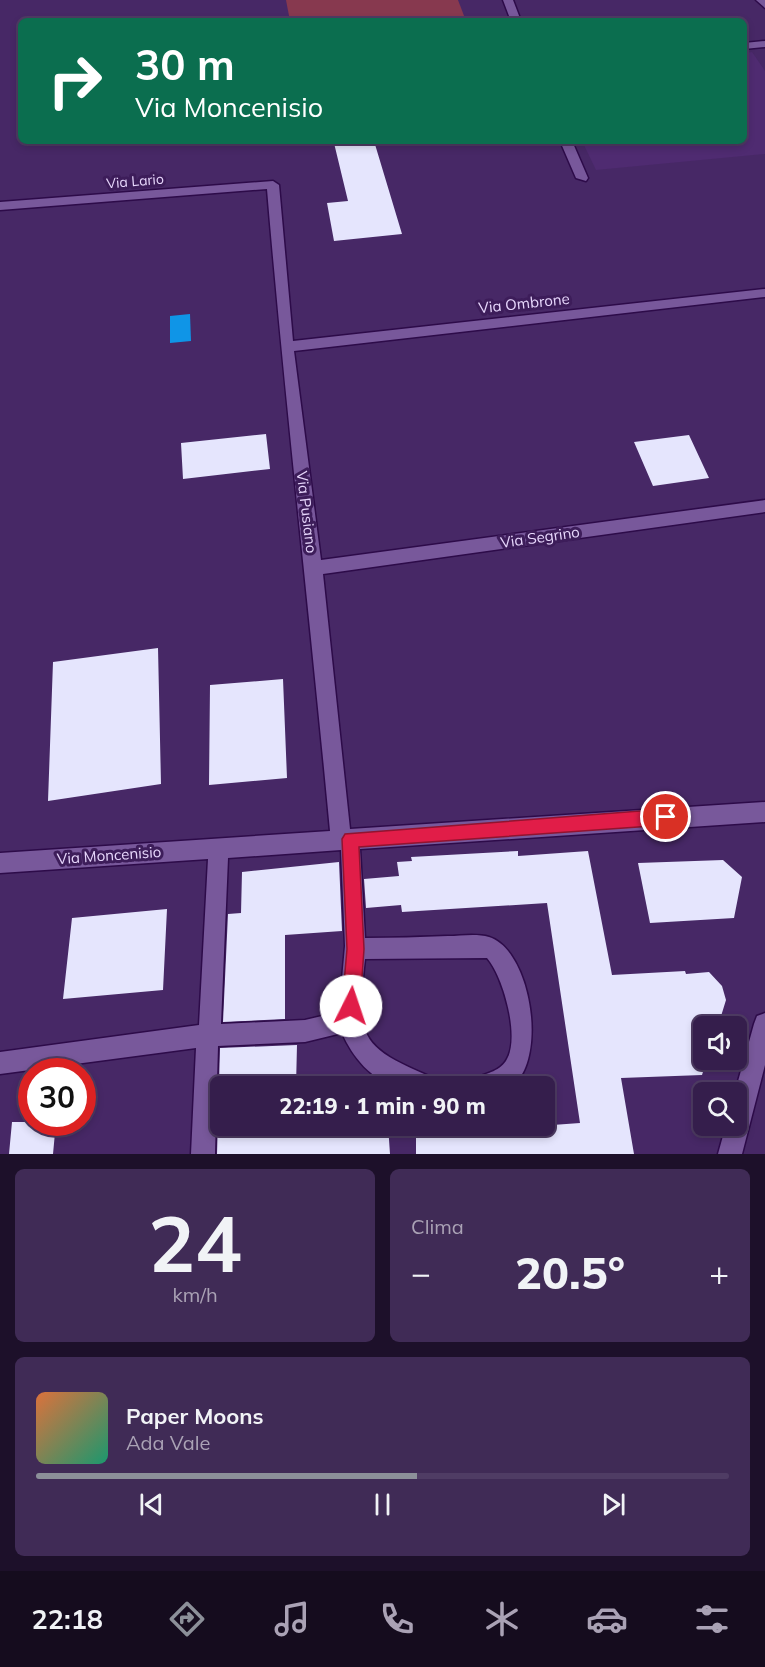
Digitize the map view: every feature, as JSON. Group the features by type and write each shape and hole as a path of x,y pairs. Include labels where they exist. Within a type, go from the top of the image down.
{"street":[{"path":"508,0 515,18"},
{"path":"760,0 765,5"},
{"path":"747,46 765,44"},
{"path":"567,144 582,178"},
{"name":"Via Lario","path":"0,206 273,185"},
{"name":"Via Pusiano","path":"273,185 287,347 346,840 355,949 351,1020"},
{"name":"Via Ombrone","path":"287,347 765,293"},
{"name":"Via Segrino","path":"314,568 765,506"},
{"name":"Via Moncenisio","path":"0,863 765,812"},
{"path":"203,1154 208,1035 212,1014 218,848"},
{"path":"355,949 484,946 494,951 505,966 514,992 522,1049 518,1062 507,1076"},
{"path":"0,1063 208,1035 305,1031 351,1020 357,1042 367,1054 400,1076"},
{"path":"730,1154 765,1024"}],"shaded area":[{"path":"286,0 458,0 465,18 289,18"},
{"path":"752,52 765,71 765,154 596,170 583,144 747,144 747,53"}],"water":[{"path":"190,314 191,341 170,343 170,316"}],"building":[{"path":"334,144 375,144 402,234 334,241 327,203 348,201"},
{"path":"266,434 270,469 183,479 181,443"},
{"path":"689,435 709,478 653,486 634,442"},
{"path":"158,648 161,784 48,801 53,662"},
{"path":"283,679 287,778 209,785 210,685"},
{"path":"518,851 518,856 588,851 612,975 709,972 722,986 726,1000 721,1016 693,1016 693,1070 704,1070 702,1075 621,1078 634,1154 416,1154 416,1136 555,1136 555,1125 580,1123 547,903 402,912 401,905 366,908 364,879 399,876 397,862 412,861 411,857"},
{"path":"723,860 742,877 734,918 650,923 638,863"},
{"path":"339,862 342,931 285,935 285,1019 223,1022 228,914 241,913 242,872"},
{"path":"167,909 163,990 63,999 72,918"},
{"path":"297,1045 296,1076 219,1076 220,1048"},
{"path":"12,1122 18,1122 18,1136 55,1136 53,1154 9,1154"},
{"path":"218,1136 389,1136 390,1154 217,1154"}],"route":[{"path":"351,1006 355,949 350,839 666,817"}]}
